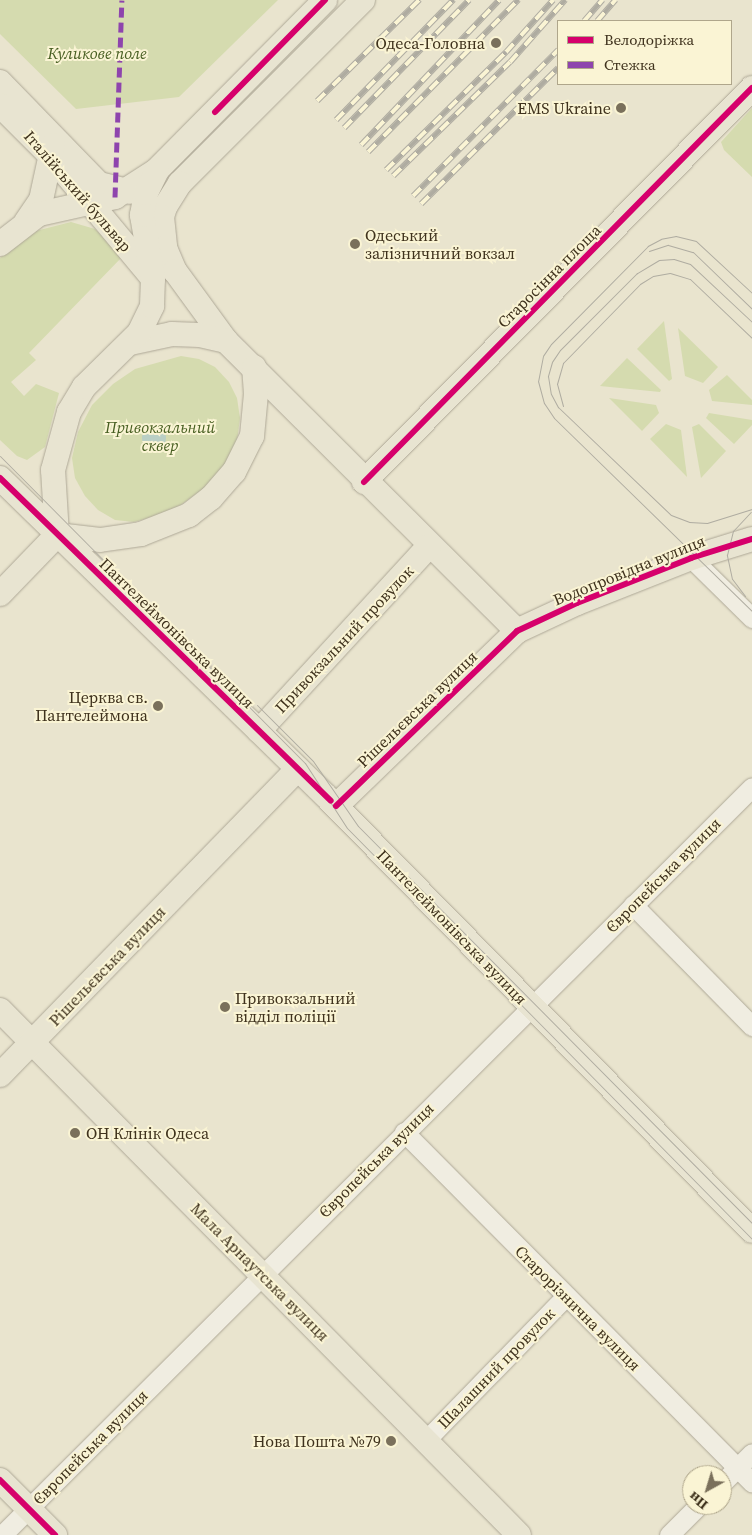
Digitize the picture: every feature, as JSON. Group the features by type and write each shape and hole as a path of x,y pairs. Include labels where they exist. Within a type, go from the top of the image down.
{"main road":[{"path":"128,194 157,170 325,0"},
{"path":"363,0 180,183 165,206 162,217 165,248 175,270 226,341 254,367 364,482 518,631"},
{"name":"Італійський бульвар","path":"0,82 53,146 89,204 154,279"},
{"name":"Старосінна площа","path":"364,482 752,88"},
{"name":"Італійський бульвар","path":"0,105 53,146"},
{"path":"0,594 57,536 53,470 69,412 94,376 130,344 146,321 152,306 154,279 142,228 128,194 99,184 53,146 41,200 26,222"},
{"path":"0,244 26,222 39,214 180,183"},
{"path":"130,344 172,334 200,335 226,341"},
{"path":"57,536 100,540 141,534 189,515 212,498 234,472 252,436 256,417 254,367"},
{"name":"Пантелеймонівська вулиця","path":"0,478 57,536 336,806 529,1007 752,1232"},
{"name":"Водопровідна вулиця","path":"518,631 577,603 691,558 752,539"},
{"name":"Привокзальний провулок","path":"259,731 429,546"},
{"name":"Рішельєвська вулиця","path":"336,806 518,631"},
{"name":"Рішельєвська вулиця","path":"0,1075 298,769"},
{"name":"Мала Арнаутська вулиця","path":"0,1010 519,1535"},
{"path":"0,1480 55,1535"}],"street":[{"path":"691,558 752,618"},
{"name":"Європейська вулиця","path":"2,1535 752,786"},
{"path":"633,905 752,1026"},
{"name":"Старорізнична вулиця","path":"404,1132 752,1483"},
{"name":"Шалашний провулок","path":"426,1440 566,1296"},
{"path":"732,1473 752,1453"},
{"path":"669,1535 689,1515"}],"green space":[{"name":"Куликове поле","path":"0,0 278,0 179,97 76,109 0,34"},
{"path":"752,108 752,177 724,150 721,142"},
{"path":"71,222 95,229 123,256 29,353 36,360 11,382 24,396 36,384 59,393 45,447 27,460 17,456 0,440 0,258 24,234"},
{"path":"664,321 672,379 669,381 637,349"},
{"path":"678,328 718,367 703,383 685,376"},
{"name":"Привокзальний сквер","path":"181,356 199,359 215,367 229,382 237,398 240,418 237,441 226,465 210,484 171,512 134,522 115,520 98,510 85,496 75,478 72,458 78,432 92,405 113,384 135,369"},
{"path":"627,358 661,390 660,392 600,386"},
{"path":"727,375 752,400 752,405 712,401 709,390"},
{"path":"609,398 656,405 659,413 642,431"},
{"path":"709,413 752,420 752,425 734,444 706,418"},
{"path":"666,424 681,430 687,477 650,439"},
{"path":"699,424 726,451 701,478 692,427"}],"shaded area":[{"path":"154,426 162,430 166,438 162,446 154,450 146,446 142,438 146,430"}],"tram line":[{"path":"752,293 696,241 676,236 661,239 648,246 551,344 543,356 538,381 544,403 554,418 752,611"},
{"path":"649,251 668,245 693,252 752,309"},
{"path":"752,322 690,264 674,259 659,260 637,273 560,350 552,362 548,376 551,394 558,407 671,515 689,522 707,523 752,509"},
{"path":"563,406 557,384 563,363 640,284 653,276 670,273 690,279 752,338"},
{"path":"0,456 305,763 347,828 752,1239"},
{"path":"745,596 732,579 727,555 733,531 751,512"},
{"path":"257,705 313,761 358,826 752,1223"}],"railway":[{"path":"317,101 419,0"},
{"path":"336,120 453,0"},
{"path":"344,128 469,0"},
{"path":"361,145 499,0"},
{"path":"368,152 518,0"},
{"path":"386,170 506,52 553,0"},
{"path":"393,176 510,62 565,0"},
{"path":"585,20 602,0"},
{"path":"598,20 615,0"},
{"path":"413,196 557,51"},
{"path":"421,204 557,69"}],"marked path":[{"path":"115,197 122,0"}],"cycle path":[{"path":"215,112 325,0"},
{"path":"364,482 752,88"},
{"path":"0,478 331,801"},
{"path":"336,806 517,631 577,603 691,558 752,539"},
{"path":"0,1480 55,1535"}],"place":[{"name":"Одеса-Головна","path":"496,43"},
{"name":"EMS Ukraine","path":"621,108"},
{"name":"Одеський залізничний вокзал","path":"355,244"},
{"name":"Церква св. Пантелеймона","path":"158,706"},
{"name":"Привокзальний відділ поліції","path":"225,1007"},
{"name":"ОН Клінік Одеса","path":"75,1133"},
{"name":"Нова Пошта №79","path":"391,1441"}]}
